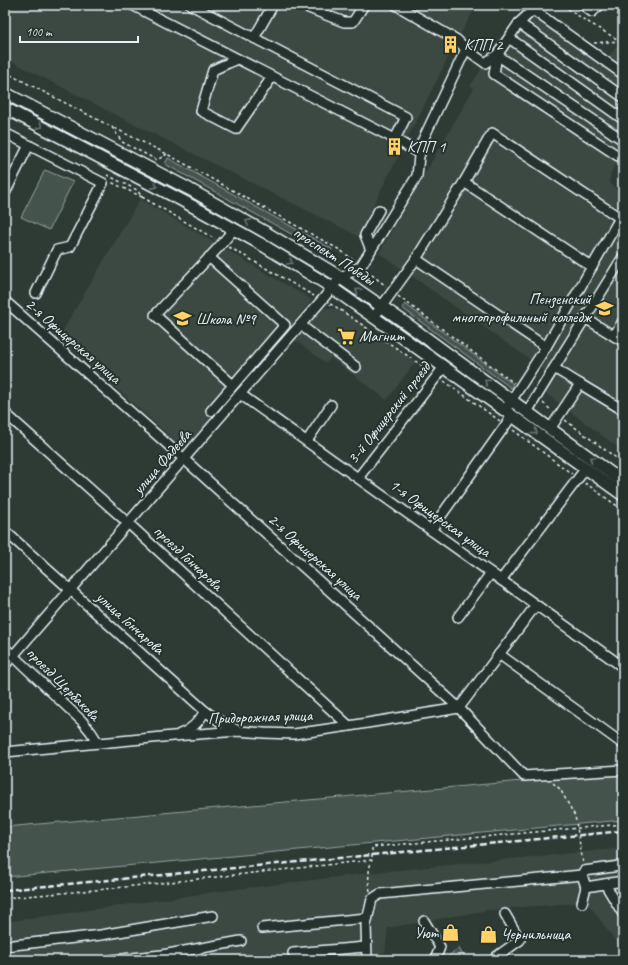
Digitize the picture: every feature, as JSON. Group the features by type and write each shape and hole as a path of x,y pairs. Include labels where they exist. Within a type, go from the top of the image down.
{"main road":[{"name":"проспект Победы","path":"5,93 189,189 265,232 340,278 623,482"},
{"name":"проспект Победы","path":"5,108 234,229 332,288 374,317 441,371 509,413 623,495"}],"street":[{"path":"132,5 395,139 420,154"},
{"path":"191,5 406,117 395,139"},
{"path":"254,38 273,5"},
{"path":"301,5 344,22 353,22 364,5"},
{"path":"396,5 457,40 466,49 485,63 497,55 519,23 533,10 623,74"},
{"path":"583,5 592,12 600,5"},
{"path":"519,23 623,97"},
{"path":"509,38 623,119"},
{"path":"340,278 361,266 417,176 420,146 466,49"},
{"path":"497,55 623,140"},
{"path":"497,55 494,74 618,156"},
{"path":"238,59 213,70 201,111 236,129 272,77"},
{"path":"5,133 103,183 70,247 57,250 36,293"},
{"path":"374,317 416,259 464,182 492,133 620,218 546,347 511,400 506,425 431,530"},
{"path":"5,193 29,145"},
{"path":"464,182 592,267"},
{"path":"371,250 365,235 378,210"},
{"path":"233,385 155,315 209,258 234,229"},
{"path":"527,412 623,257"},
{"path":"209,258 285,325 211,411"},
{"path":"416,259 546,347"},
{"name":"улица Фадеева","path":"5,665 301,325 340,278"},
{"name":"2-я Офицерская улица","path":"5,301 184,458 459,708 524,776 623,770"},
{"path":"585,318 623,341"},
{"path":"614,336 623,321"},
{"path":"301,325 356,367"},
{"path":"554,368 623,410"},
{"name":"3-й Офицерский проезд","path":"358,478 441,371"},
{"path":"550,429 580,384"},
{"name":"1-я Офицерская улица","path":"240,394 623,667"},
{"path":"307,441 331,405"},
{"name":"проезд Гончарова","path":"5,413 128,523 349,726"},
{"path":"501,580 586,468"},
{"name":"улица Гончарова","path":"5,530 205,711 238,731"},
{"path":"458,617 491,573"},
{"path":"459,708 536,605"},
{"name":"проезд Щербакова","path":"5,648 82,721 98,743"},
{"path":"499,654 623,744"},
{"name":"Придорожная улица","path":"5,752 238,731 294,734 459,708"},
{"path":"173,736 183,733 194,726 200,720 205,711"},
{"path":"367,960 367,918 372,899 380,894 583,873 620,866"},
{"path":"582,903 586,887 583,873"},
{"path":"586,887 623,882"},
{"path":"605,884 623,914"},
{"path":"498,960 496,957 520,940 505,914"},
{"path":"5,946 101,935 213,916"},
{"path":"262,928 367,918"},
{"path":"424,921 440,947 435,960"},
{"path":"111,960 162,955 241,941"},
{"path":"293,953 366,947"}],"path":[{"path":"563,5 620,41"},
{"path":"580,44 620,41 623,38"},
{"path":"5,72 166,154 340,250 392,292 520,387"},
{"path":"112,127 122,142 157,160 166,154"},
{"path":"106,174 137,190"},
{"path":"142,197 310,294 336,307 441,371 506,425 623,510"},
{"path":"23,316 36,293"},
{"path":"535,398 623,463"},
{"path":"544,775 560,789 576,816 583,873"},
{"path":"372,899 369,884 369,868 372,860 372,847 623,824"},
{"path":"5,898 106,889 372,860"}],"shaded area":[{"path":"5,5 477,5 457,40 358,236 5,58"},
{"path":"525,5 533,5 608,57 616,47 623,51 623,153 611,172 609,182 623,196 623,451 537,387 546,372 535,363 379,253 474,88 470,86"},
{"path":"168,158 332,249 329,255 165,164"},
{"path":"45,170 73,182 49,230 21,217"},
{"name":"Школа №9","path":"140,199 312,300 184,449 59,337"},
{"path":"405,304 513,384 511,388 402,308"},
{"path":"327,308 342,310 415,362 387,400 331,358 326,363 295,340 320,310"},
{"path":"623,772 623,820 5,877 5,827"},
{"path":"623,848 623,951 587,902 488,910 388,928 385,952 364,960 273,960 271,957 255,960 214,960 209,952 139,960 5,960 5,922 214,892 378,872"},
{"path":"458,947 466,960 445,960"}],"railway":[{"path":"5,890 623,831"}],"place":[{"name":"КПП 2","path":"451,45"},
{"name":"КПП 1","path":"394,147"},
{"name":"Пензенский многопрофильный колледж","path":"604,308"},
{"name":"Школа №9","path":"183,319"},
{"name":"Магнит","path":"346,336"},
{"name":"Уют","path":"451,933"},
{"name":"Чернильница","path":"488,934"}]}
